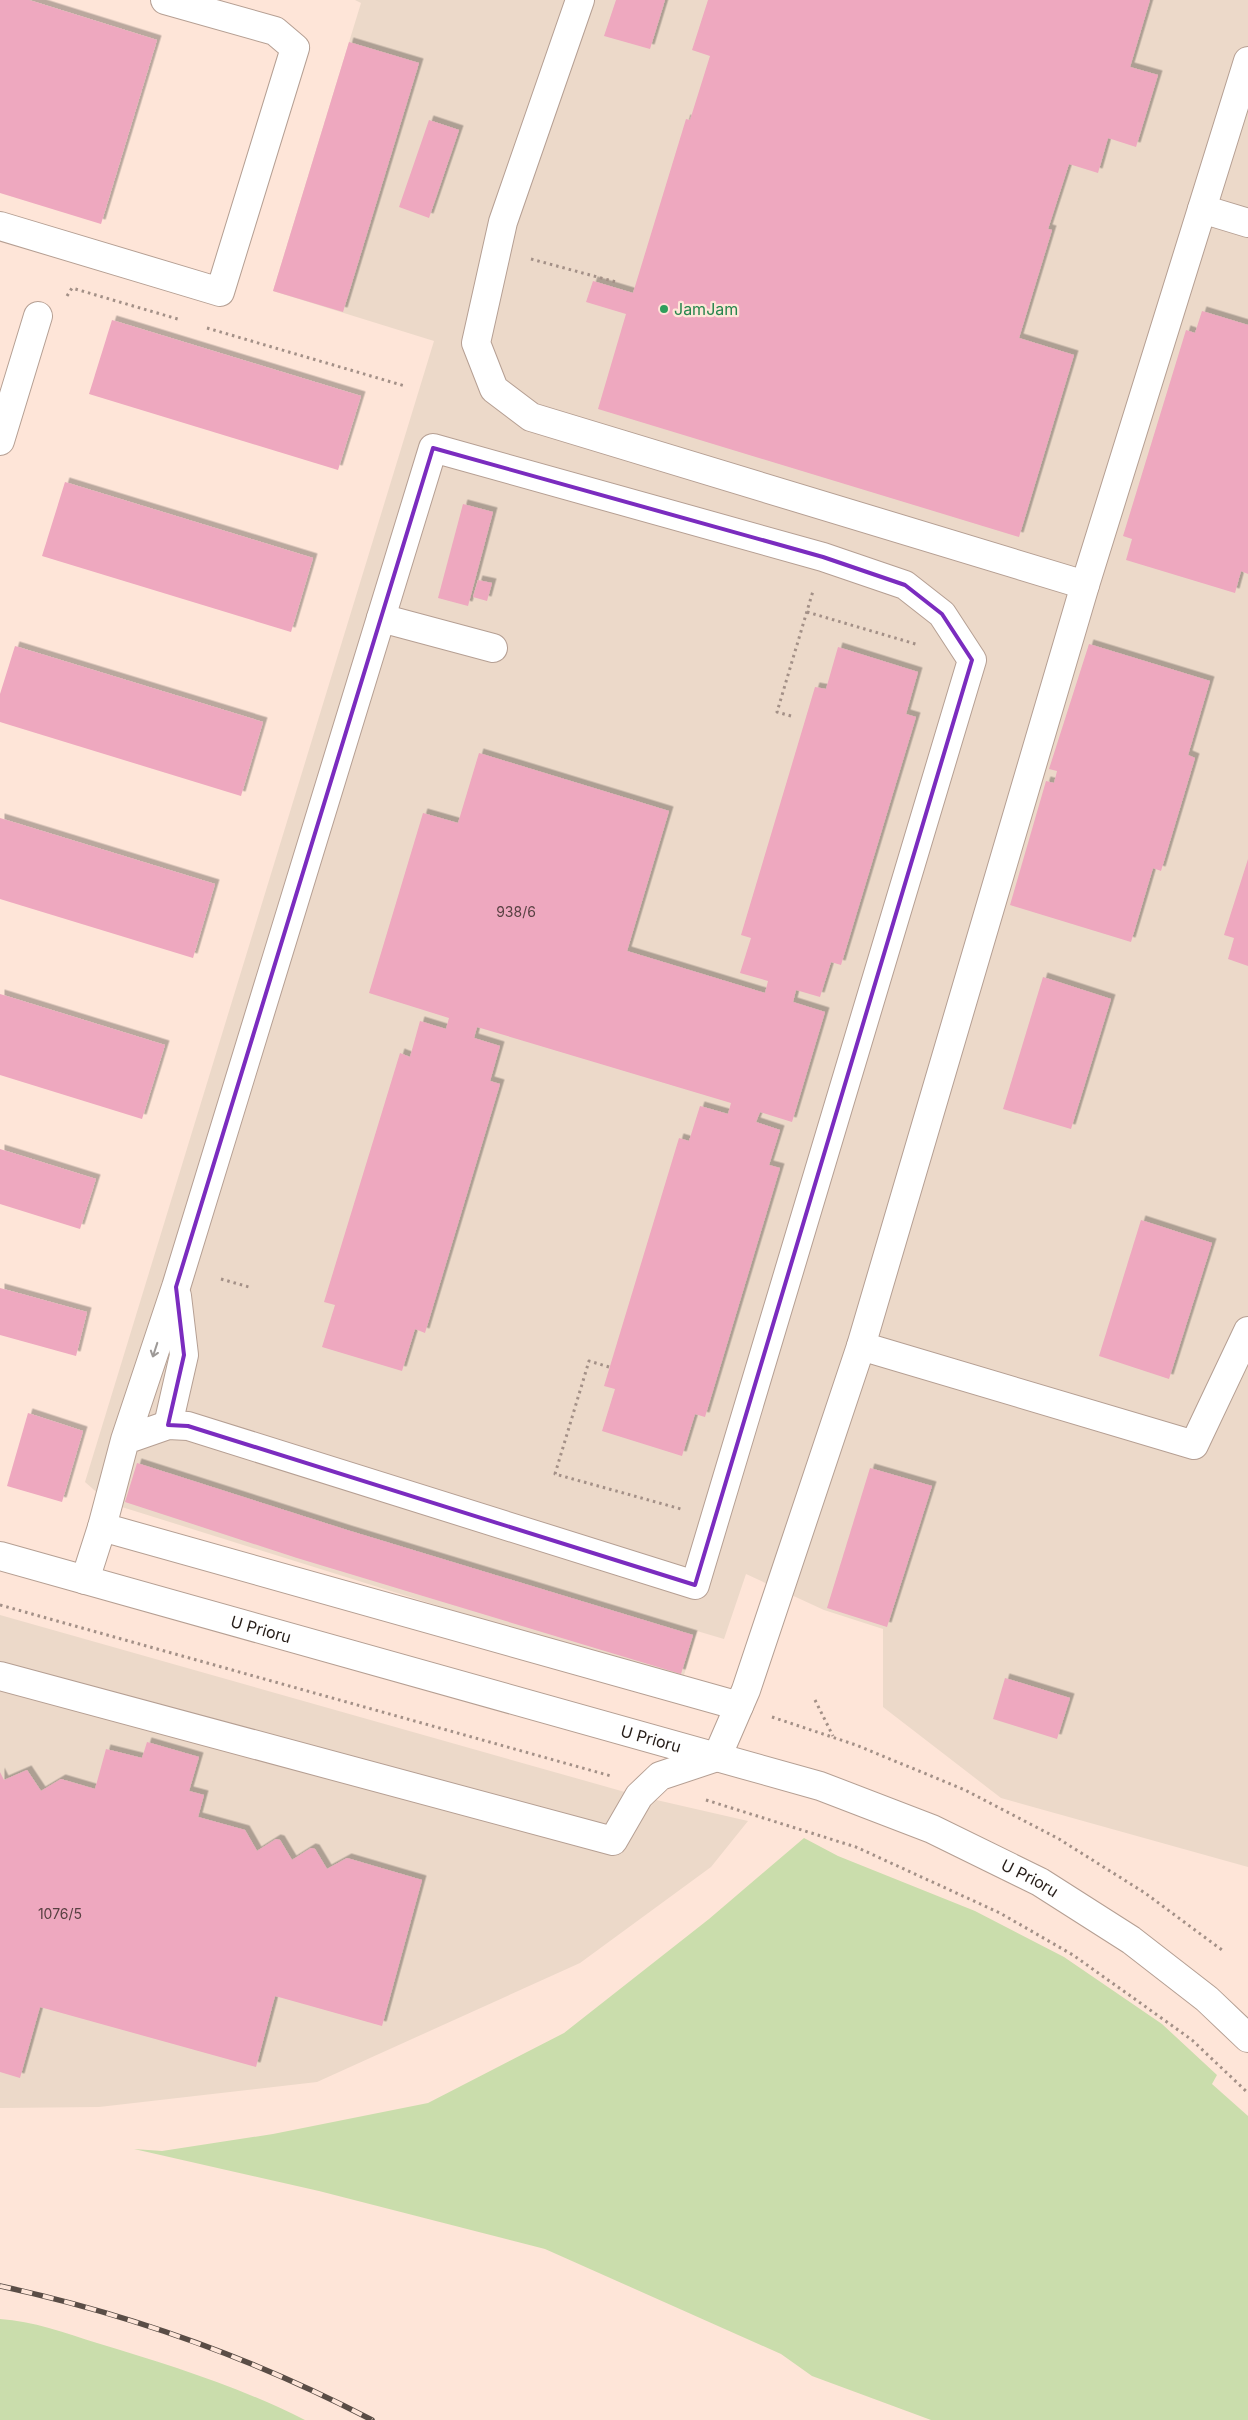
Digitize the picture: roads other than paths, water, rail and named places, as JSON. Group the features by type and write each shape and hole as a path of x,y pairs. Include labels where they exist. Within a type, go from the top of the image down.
{"street":[{"path":"0,226 220,292 295,48 275,31 165,0"},
{"path":"580,0 503,222 496,250 476,343 494,389 531,417 1085,585"},
{"path":"0,1676 613,1841 639,1796 660,1776 717,1757 739,1706 861,1346 1085,585 1248,61"},
{"path":"1202,209 1248,223"},
{"path":"0,440 38,316"},
{"path":"85,1580 102,1527 125,1440 176,1287 433,448 823,557 905,585 942,614 972,660 696,1585 188,1426 168,1425 125,1440"},
{"path":"381,618 493,648"},
{"path":"168,1425 184,1355 176,1287"},
{"path":"861,1346 1194,1445 1248,1331"},
{"path":"102,1527 739,1706"},
{"name":"U Prioru","path":"0,1556 820,1786 932,1828 1040,1882 1131,1940 1245,2030"}],"railway":[{"path":"0,2286 96,2310 190,2341 283,2377 372,2420"}],"place":[{"name":"JamJam","path":"664,309"}]}
